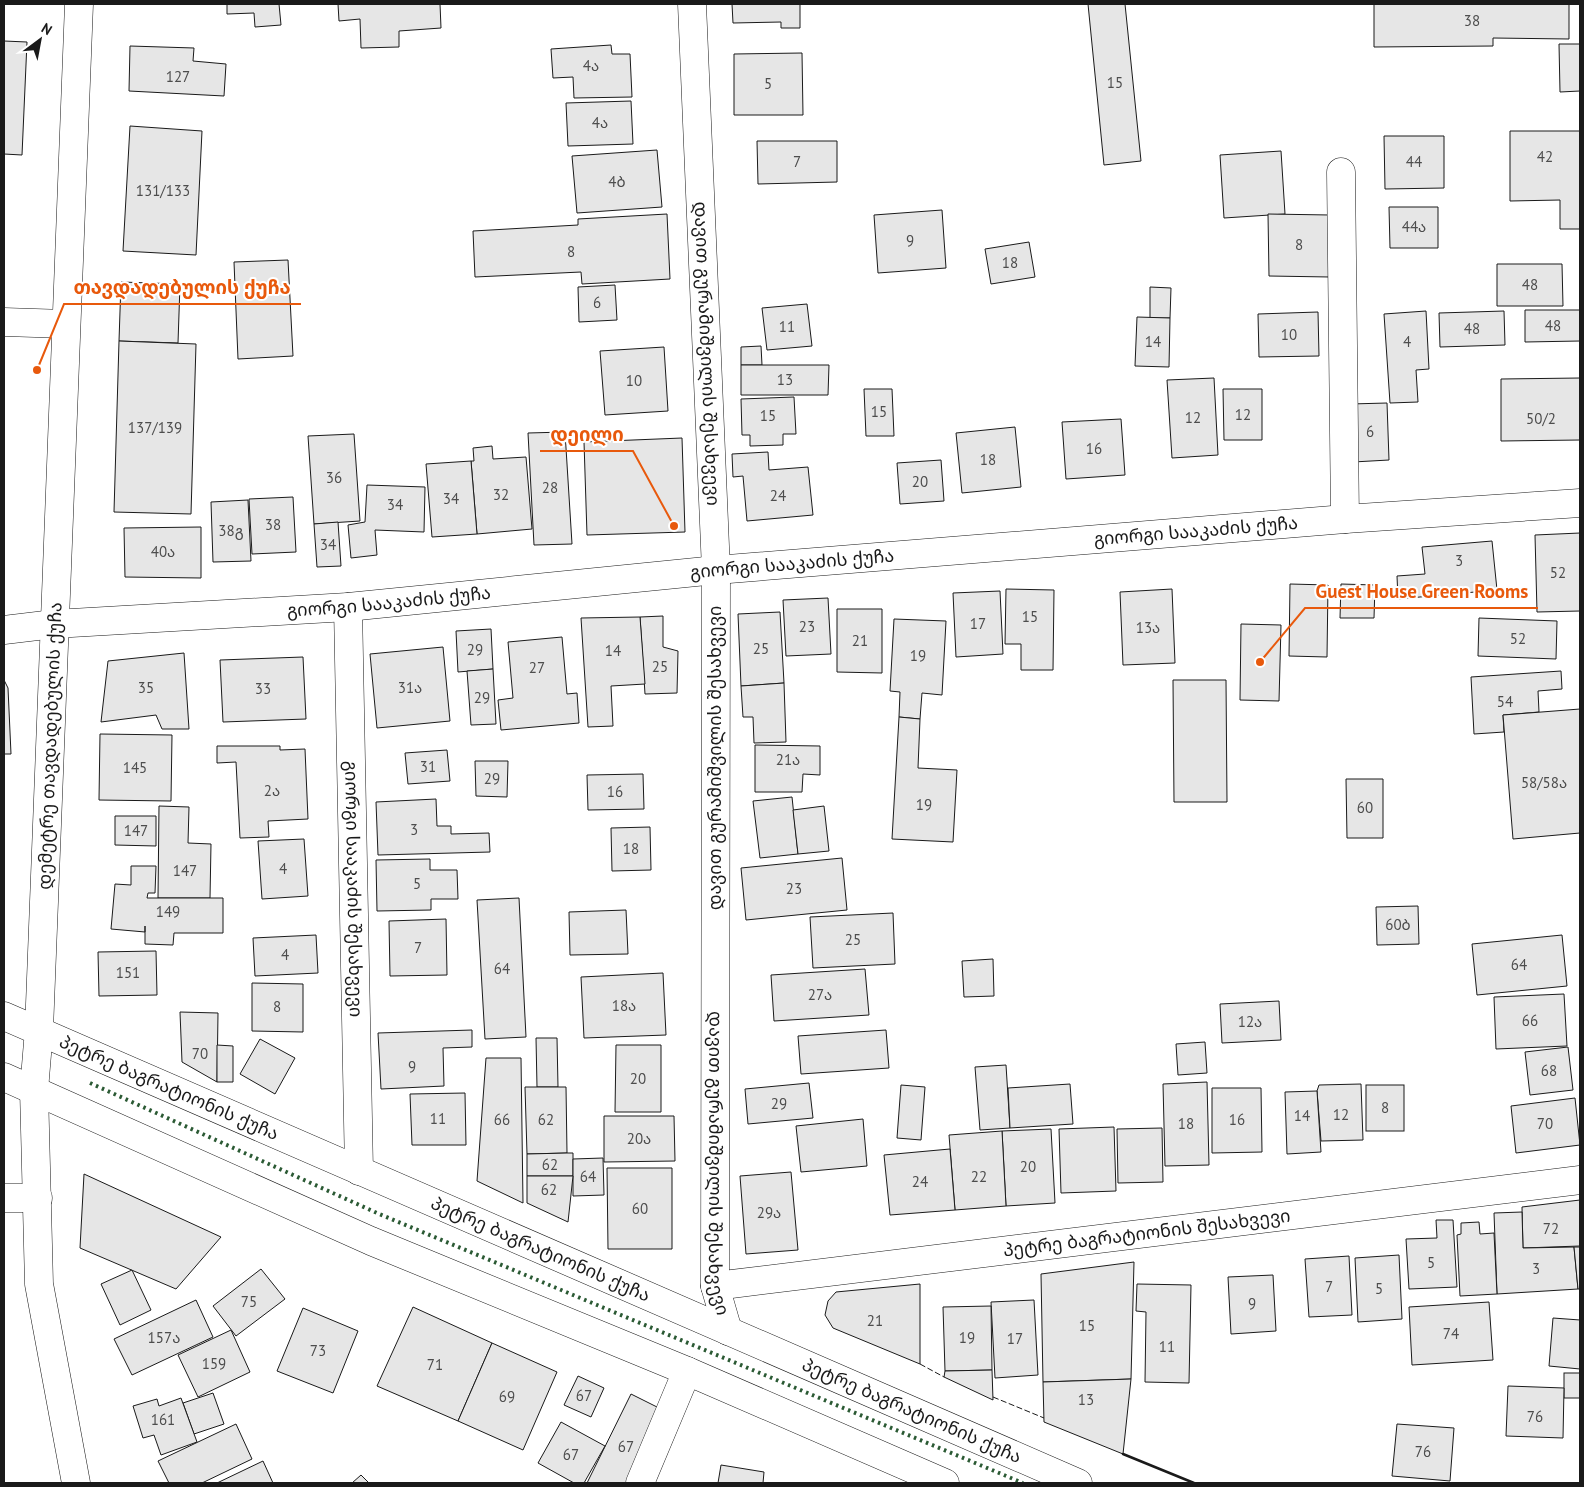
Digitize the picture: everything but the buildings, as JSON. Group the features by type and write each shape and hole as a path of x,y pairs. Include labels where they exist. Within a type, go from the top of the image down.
{"street":[{"name":"დემეტრე თავდადებულის ქუჩა","path":"76,1483 40,1284 34,1090 39,1030 79,4"},
{"name":"დავით გურამიშვილის შესახვევი","path":"692,4 716,570 714,1286 728,1331"},
{"path":"1340,172 1345,519"},
{"path":"4,322 66,324"},
{"name":"გიორგი სააკაძის ქუჩა","path":"4,630 54,624 348,607 716,570 1345,519 1580,503"},
{"name":"გიორგი სააკაძის შესახვევი","path":"348,607 359,1171"},
{"name":"პეტრე ბაგრატიონის ქუჩა","path":"4,1016 1078,1483"},
{"path":"4,1077 371,1241 687,1371 938,1482"},
{"name":"პეტრე ბაგრატიონის შესახვევი","path":"714,1286 1580,1180"},
{"path":"4,1198 38,1198"},
{"path":"640,1483 687,1371"}],"hedge":[{"path":"90,1083 377,1213 1023,1483"}],"fence":[{"path":"920,1364 944,1377"},
{"path":"993,1397 1044,1418"}],"wall":[{"path":"1123,1454 1194,1483"}],"place":[{"name":"თავდადებულის ქუჩა","path":"37,370"},
{"name":"დეილი","path":"674,526"},
{"name":"Guest House Green Rooms","path":"1260,662"}]}
